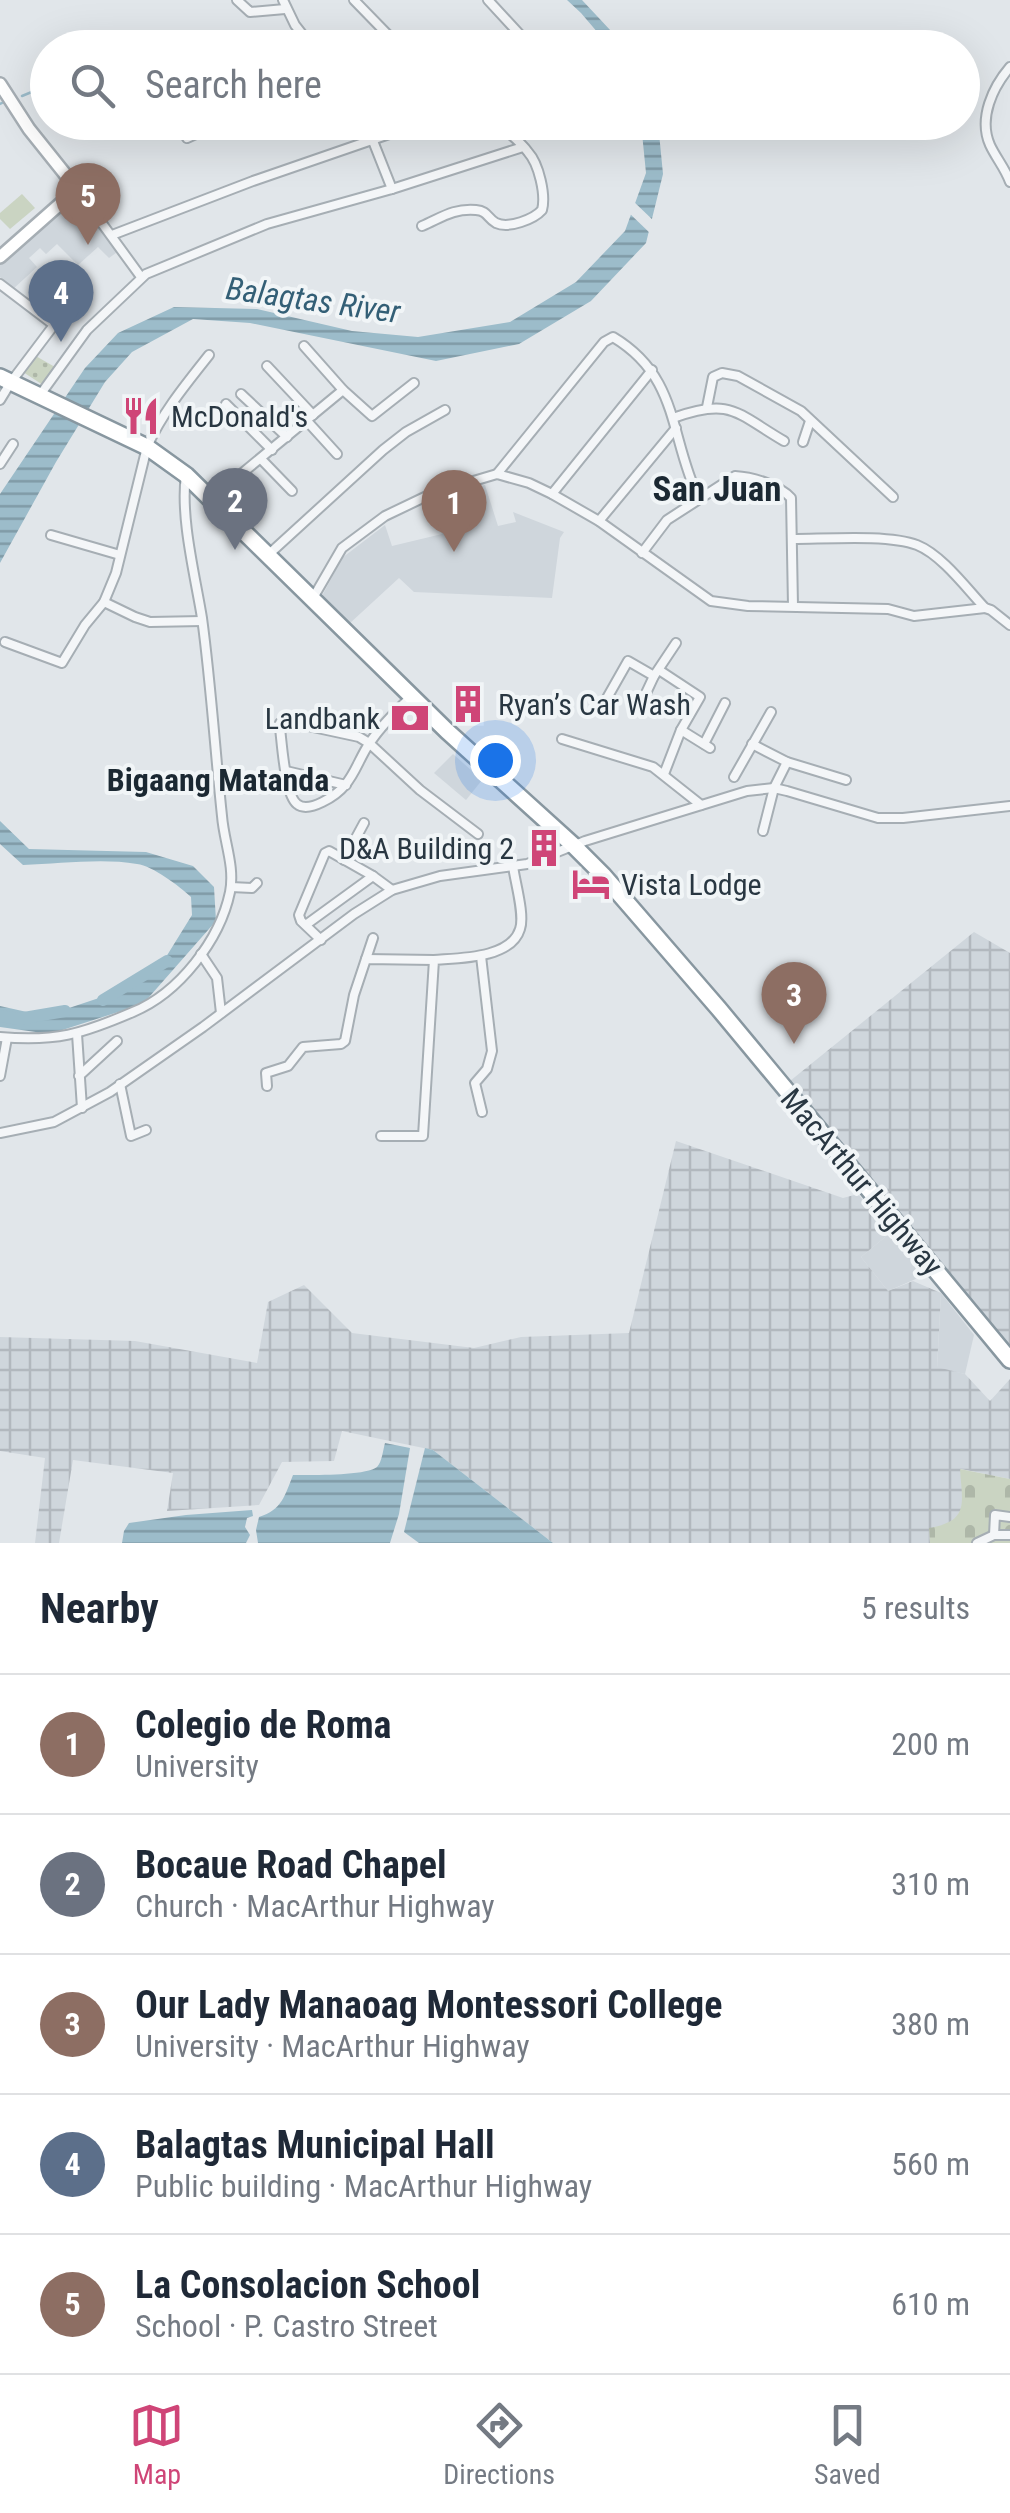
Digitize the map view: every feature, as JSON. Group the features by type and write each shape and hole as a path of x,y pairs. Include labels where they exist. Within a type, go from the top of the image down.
{"highway":[{"name":"MacArthur Highway","path":"5,379 147,447 186,474 411,697 574,845 719,1009 1010,1360"}],"street":[{"path":"237,0 250,12 284,4 301,30"},
{"path":"354,0 383,30"},
{"path":"488,0 517,30"},
{"path":"1010,67 996,88 985,129 1010,182"},
{"path":"0,84 30,130"},
{"path":"38,140 141,277"},
{"path":"422,226 441,215 468,210 486,212 498,224 536,216 545,200 533,159 515,140"},
{"path":"112,235 373,141 392,189"},
{"path":"44,397 87,330 141,277 156,269 262,226 523,147"},
{"path":"0,257 77,189"},
{"path":"0,284 54,325 5,379 0,400"},
{"path":"497,474 606,339 617,339 657,377 698,498"},
{"path":"304,346 372,416 414,383"},
{"path":"6,642 62,663 104,602 116,573 147,447 163,417 209,355"},
{"path":"266,366 337,454"},
{"path":"552,494 652,370"},
{"path":"708,406 713,377 722,373 738,376 801,411 893,497"},
{"path":"211,498 343,390"},
{"path":"241,394 287,437"},
{"path":"226,404 272,450"},
{"path":"674,418 708,406 731,410 784,441"},
{"path":"268,555 383,450 445,410"},
{"path":"803,442 810,421"},
{"path":"599,521 676,428"},
{"path":"0,464 13,444"},
{"path":"261,459 292,491"},
{"path":"0,1076 4,1038 50,1039 77,1034 151,1004 172,989 219,926 231,888 202,621 184,504 186,474"},
{"path":"313,598 342,548 385,516 433,493 497,474 552,494 599,521 711,601 748,606 888,609 914,616 985,608 1010,625"},
{"path":"642,553 667,520 698,498 736,476 743,476 782,490 791,498 793,606"},
{"path":"50,535 120,555"},
{"path":"793,539 897,540 919,546 950,571 985,608"},
{"path":"104,602 150,622 202,621"},
{"path":"640,706 676,642"},
{"path":"607,698 628,661 700,697 664,774"},
{"path":"411,697 369,743 346,785 318,803 302,808 294,803 286,771 282,721 369,743 406,778 478,834"},
{"path":"682,730 707,746 725,703"},
{"path":"734,777 770,712"},
{"path":"562,739 641,762 664,774 701,804"},
{"path":"752,744 787,762 846,780"},
{"path":"762,831 774,788 787,762"},
{"path":"286,771 346,785"},
{"path":"218,778 248,783"},
{"path":"0,1134 54,1122 82,1108 392,890 440,876 538,860 747,791 774,788 878,818 1010,806"},
{"path":"344,860 364,824"},
{"path":"322,940 299,915 325,853 329,851 392,890"},
{"path":"366,959 434,960 481,956 503,948 520,929 512,866"},
{"path":"306,924 372,876"},
{"path":"231,888 252,888 257,884"},
{"path":"266,1086 266,1073 288,1066 303,1048 345,1041 354,995 373,938"},
{"path":"201,954 217,978 221,1013"},
{"path":"481,956 492,1051 487,1069 475,1083 482,1112"},
{"path":"381,1136 422,1136 434,960"},
{"path":"77,1034 82,1108"},
{"path":"79,1076 117,1042"},
{"path":"120,1084 131,1136 146,1130"},
{"path":"994,1536 995,1515 1010,1517"},
{"path":"977,1543 1010,1535"}],"shaded area":[{"path":"80,197 120,250 109,258 98,247 78,265 57,244 46,254 40,248 29,258 37,267 12,290 0,277 0,265"},
{"path":"485,485 498,526 516,522 513,512 564,532 552,598 414,592 399,578 349,624 322,596 342,558 385,525 392,546 442,534 433,499"},
{"path":"453,754 482,780 466,800 434,773"},
{"path":"974,932 1010,953 1010,1346 790,1081"},
{"path":"676,1141 843,1198 858,1194 890,1233 861,1257 888,1291 913,1281 941,1293 937,1367 965,1374 990,1401 1010,1379 1010,1479 961,1469 963,1506 947,1525 929,1529 930,1543 553,1543 433,1450 342,1431 334,1461 282,1462 259,1505 167,1511 173,1473 73,1460 59,1543 35,1543 45,1458 0,1451 0,1337 135,1341 257,1363 268,1302 304,1285 352,1333 474,1348 521,1337 629,1333"},
{"path":"890,1233 925,1275 888,1291 861,1257"},
{"path":"941,1293 974,1335 965,1374 937,1368"}],"green space":[{"path":"22,194 35,208 10,229 0,219 0,213"},
{"path":"34,355 55,367 43,385 23,372"},
{"path":"960,1469 1010,1479 1010,1543 930,1543 929,1528 951,1521 961,1509"}],"water":[{"path":"567,0 582,0 610,30 596,30"},
{"path":"643,140 660,140 663,174 646,243 591,301 519,344 436,361 250,323 193,319 132,352 105,382 0,563 0,494 85,368 118,333 174,307 257,309 352,331 418,337 510,322 576,282 625,231 646,173"},
{"path":"0,821 29,849 146,852 193,866 214,887 216,921 143,1004 50,1034 0,1027 0,1006 45,1016 135,986 166,957 192,915 191,897 166,877 143,866 95,861 23,865 0,844"},
{"path":"385,1443 410,1448 390,1543 258,1543 259,1517 278,1506 293,1475 371,1470 379,1465"},
{"path":"425,1448 433,1450 553,1543 419,1543 404,1532"},
{"path":"252,1510 253,1516 247,1518 245,1527 250,1535 246,1543 122,1543 129,1523"}],"pier":[{"path":"631,199 656,223 653,236 627,211"}],"waterway":[{"path":"22,96 30,93"},
{"path":"0,104 4,102"},
{"name":"Balagtas River","path":"103,1000 167,961"},
{"name":"Balagtas River","path":"0,1016 18,1019 65,1011"}],"place":[{"name":"La Consolacion School","path":"88,245"},
{"name":"Balagtas Municipal Hall","path":"61,342"},
{"name":"McDonald's","path":"141,416"},
{"name":"Bocaue Road Chapel","path":"235,550"},
{"name":"Colegio de Roma","path":"454,552"},
{"name":"Ryan’s Car Wash","path":"468,704"},
{"name":"Landbank","path":"410,718"},
{"name":"D&A Building 2","path":"544,848"},
{"name":"Vista Lodge","path":"591,884"},
{"name":"Our Lady Manaoag Montessori College","path":"794,1044"}],"district":[{"name":"San Juan","path":"717,489"},
{"name":"Bigaang Matanda","path":"218,780"}]}
